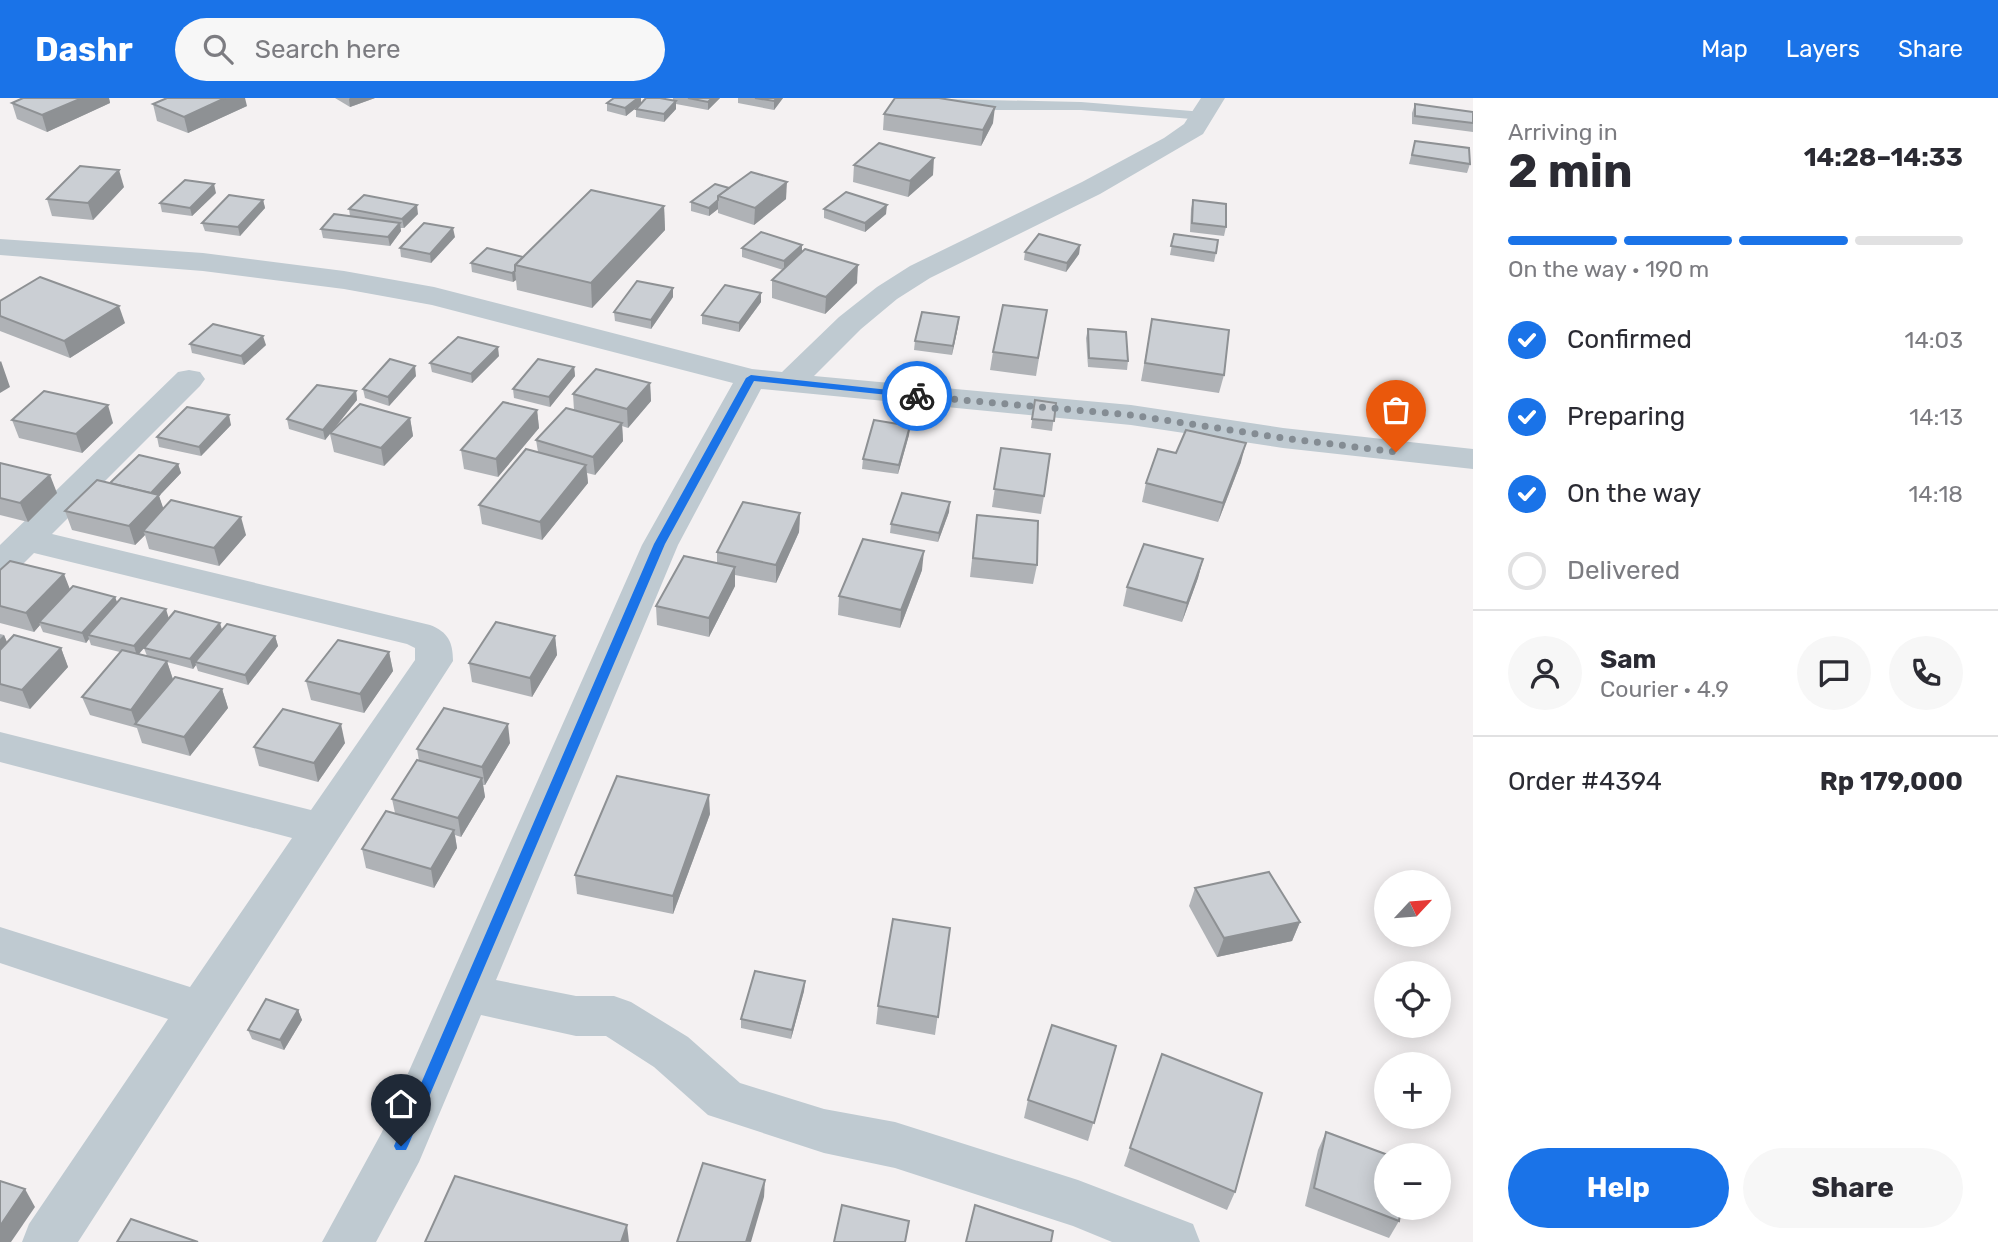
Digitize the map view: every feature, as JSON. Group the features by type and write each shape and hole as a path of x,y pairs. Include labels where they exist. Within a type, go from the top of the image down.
{"street":[{"path":"348,1242 401,1146 660,544 770,381 896,287 920,272 1103,182 1185,136 1208,107"},
{"path":"0,247 203,262 344,280 434,296 770,381 1131,415 1283,438 1473,459"},
{"path":"0,566 189,379"},
{"path":"28,540 427,638 434,645 434,661 48,1242"},
{"path":"0,747 321,829"},
{"path":"0,945 200,1010"},
{"path":"467,993 576,1016 614,1016 671,1052 724,1100 824,1131 909,1149 1078,1204 1174,1242"}],"lane":[{"path":"903,98 978,106 1208,107"}],"building":[{"path":"23,98 82,98 42,115 12,103"},
{"path":"167,98 225,98 184,117 153,104"},
{"path":"614,98 638,98 625,108 607,103"},
{"path":"646,98 676,101 664,114 636,109"},
{"path":"688,98 712,98 708,102"},
{"path":"755,98 777,98 774,101"},
{"path":"895,98 939,98 995,107 983,130 884,114"},
{"path":"1415,104 1473,112 1473,123 1415,116"},
{"path":"1415,141 1469,148 1470,164 1412,155"},
{"path":"879,143 934,158 910,181 854,165"},
{"path":"80,166 119,170 88,203 47,199"},
{"path":"751,172 787,182 755,208 718,196"},
{"path":"185,180 214,184 190,208 160,203"},
{"path":"715,184 729,188 718,196 718,200 709,208 691,202"},
{"path":"591,190 664,206 591,283 515,265"},
{"path":"846,192 887,205 865,223 824,209"},
{"path":"229,195 263,200 238,227 202,223"},
{"path":"364,195 417,205 402,219 349,209"},
{"path":"1193,200 1226,204 1226,227 1192,223"},
{"path":"334,214 400,223 388,237 321,229"},
{"path":"424,223 453,228 430,254 400,248"},
{"path":"761,232 802,245 784,261 742,248"},
{"path":"1039,234 1080,245 1067,263 1025,252"},
{"path":"1174,234 1218,240 1216,253 1171,246"},
{"path":"487,248 523,257 512,273 471,263"},
{"path":"805,249 858,265 826,297 772,280"},
{"path":"40,277 119,306 64,341 0,316 0,301"},
{"path":"637,281 673,288 651,320 614,312"},
{"path":"725,285 761,293 739,323 702,315"},
{"path":"1003,305 1047,310 1038,358 993,352"},
{"path":"922,312 959,317 953,346 915,341"},
{"path":"1152,319 1229,330 1224,375 1145,363"},
{"path":"213,324 263,336 241,356 190,344"},
{"path":"1088,329 1126,332 1128,361 1089,358"},
{"path":"458,337 498,347 471,374 430,363"},
{"path":"390,359 415,366 388,397 363,389"},
{"path":"538,359 574,367 549,397 513,389"},
{"path":"596,369 650,383 627,409 573,394"},
{"path":"317,385 356,391 323,430 287,419"},
{"path":"44,391 108,405 76,434 12,420"},
{"path":"1035,400 1056,403 1054,421 1032,419"},
{"path":"503,402 537,410 496,459 461,450"},
{"path":"360,404 410,418 381,448 330,433"},
{"path":"187,407 229,415 199,447 157,437"},
{"path":"566,408 622,423 593,457 536,440"},
{"path":"874,420 910,426 899,465 863,459"},
{"path":"1186,430 1246,443 1223,503 1146,483 1158,449 1176,453"},
{"path":"1001,448 1050,454 1044,496 994,489"},
{"path":"526,449 586,465 540,522 479,505"},
{"path":"139,455 178,464 151,493 110,483"},
{"path":"0,463 50,475 20,503 0,498"},
{"path":"97,480 159,495 129,526 65,511"},
{"path":"902,493 950,502 939,533 891,524"},
{"path":"171,500 241,517 214,548 143,531"},
{"path":"743,502 800,513 776,565 717,552"},
{"path":"977,515 1038,521 1037,565 973,558"},
{"path":"863,539 924,551 901,610 839,596"},
{"path":"1144,544 1203,559 1187,603 1127,587"},
{"path":"684,556 735,567 709,618 656,606"},
{"path":"10,561 64,574 26,613 0,606 0,570"},
{"path":"73,586 115,597 82,633 39,622"},
{"path":"121,598 166,609 134,646 88,635"},
{"path":"175,611 220,623 190,659 144,648"},
{"path":"496,622 555,636 530,678 469,663"},
{"path":"227,624 275,636 245,675 195,662"},
{"path":"14,635 61,648 22,690 0,684 0,650"},
{"path":"338,640 389,652 360,694 306,681"},
{"path":"122,650 167,661 131,710 82,697"},
{"path":"175,677 222,689 184,737 135,724"},
{"path":"444,708 508,724 482,767 417,749"},
{"path":"283,709 341,724 314,763 254,747"},
{"path":"417,760 482,778 458,818 392,799"},
{"path":"617,776 709,795 673,896 575,875"},
{"path":"386,811 454,830 431,869 362,849"},
{"path":"1269,872 1300,922 1224,938 1195,888"},
{"path":"893,919 950,928 938,1017 878,1006"},
{"path":"755,971 805,981 792,1030 741,1019"},
{"path":"266,999 298,1010 280,1040 248,1030"},
{"path":"1052,1025 1116,1046 1094,1123 1028,1100"},
{"path":"1162,1054 1262,1093 1235,1192 1130,1148"},
{"path":"1326,1132 1374,1150 1374,1211 1314,1188"},
{"path":"703,1163 765,1180 746,1242 677,1242"},
{"path":"455,1176 627,1225 621,1242 425,1242"},
{"path":"0,1181 25,1189 0,1226"},
{"path":"842,1205 909,1221 905,1242 834,1242"},
{"path":"975,1205 1053,1231 1051,1242 966,1242"},
{"path":"131,1219 198,1242 117,1242"}],"way so far":[{"path":"917,396 1131,415 1396,452"}],"route":[{"path":"401,1146 660,544 751,378 917,396"}]}
